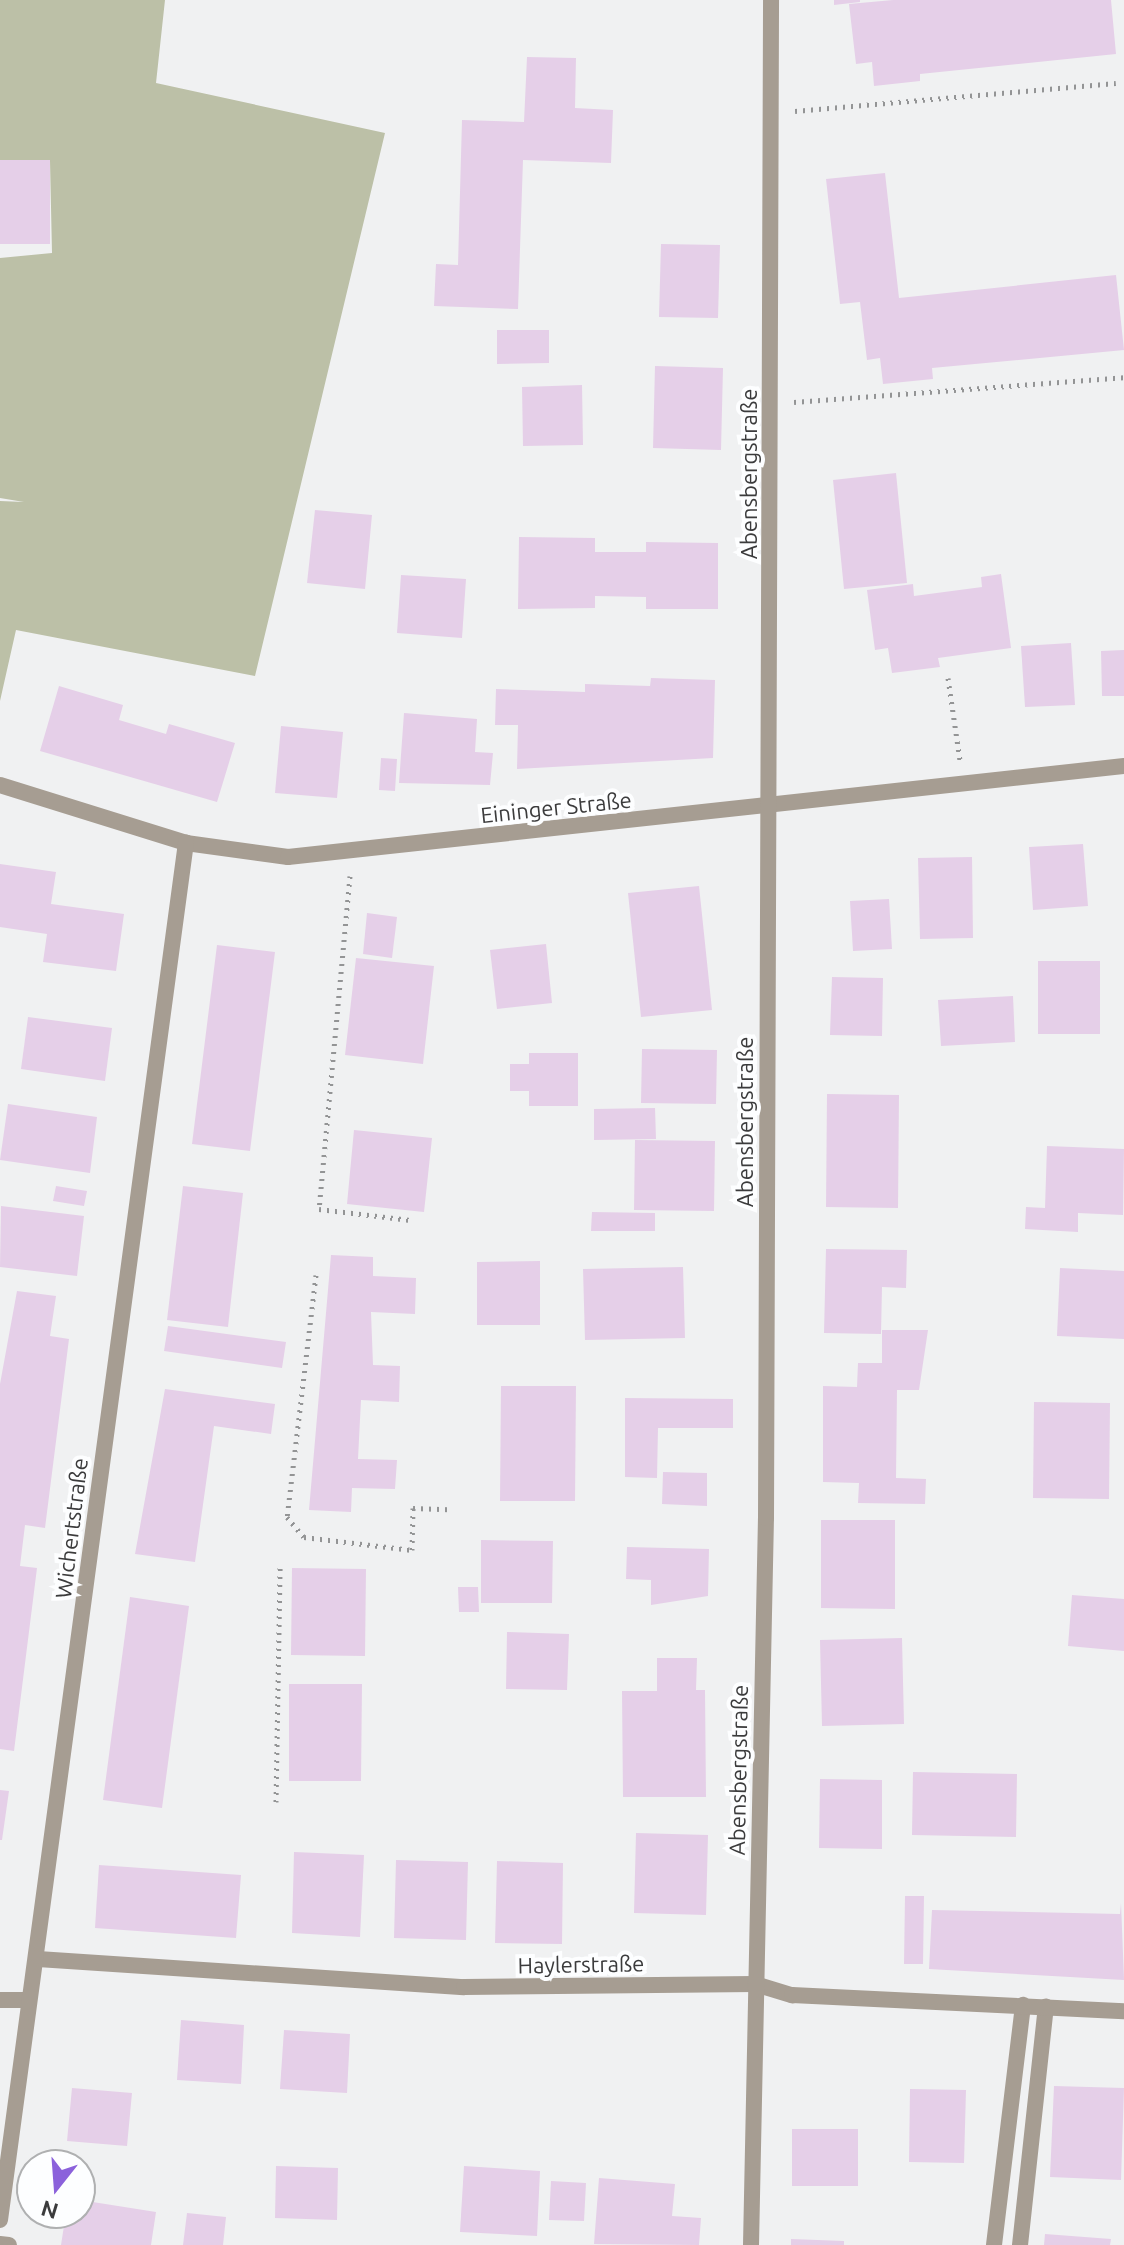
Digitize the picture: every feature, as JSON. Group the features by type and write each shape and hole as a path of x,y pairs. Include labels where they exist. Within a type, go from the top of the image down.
{"street":[{"name":"Abensbergstraße","path":"751,2245 769,806 771,0"},
{"name":"Eininger Straße","path":"0,785 186,843 288,857 1124,766"},
{"name":"Wichertstraße","path":"0,2220 29,2000 38,1959 186,843"},
{"name":"Haylerstraße","path":"38,1959 464,1987 755,1984 792,1995 1124,2011"},
{"path":"0,2000 29,2000"},
{"path":"994,2245 1023,2005"},
{"path":"1020,2245 1046,2006"},
{"path":"0,2244 9,2245"}],"path":[{"path":"773,113 1116,83"},
{"path":"771,404 1124,377"},
{"path":"948,678 963,785"},
{"path":"353,850 319,1209 410,1220"},
{"path":"316,1275 287,1517 304,1537 412,1550 413,1508 448,1509"},
{"path":"276,1802 280,1564"}],"green space":[{"path":"0,0 165,0 156,83 385,133 255,676 16,630 0,701 0,501 24,502 0,498 0,258 52,253 50,161 0,160"}],"building":[{"path":"834,0 860,0 860,2 834,5"},
{"path":"893,0 1111,0 1116,54 920,74 920,81 874,86 872,62 856,64 849,4"},
{"path":"527,57 576,58 575,108 613,110 611,163 523,160 518,309 434,306 436,264 458,265 462,120 524,122"},
{"path":"0,160 50,160 50,244 0,244"},
{"path":"885,173 899,298 1116,275 1124,350 932,368 933,379 883,384 880,358 867,360 860,302 840,304 826,179"},
{"path":"661,244 720,245 718,318 659,317"},
{"path":"497,330 549,330 549,363 497,364"},
{"path":"655,366 723,368 721,450 653,448"},
{"path":"582,385 583,445 523,446 522,387"},
{"path":"896,473 907,583 844,589 833,480"},
{"path":"315,510 372,515 365,589 307,583"},
{"path":"519,537 595,538 595,552 646,552 646,542 718,543 718,609 646,609 646,597 595,596 595,608 518,609"},
{"path":"1001,574 1011,648 938,658 940,667 892,673 888,648 875,650 867,590 913,584 914,596 982,587 981,577"},
{"path":"401,575 466,579 462,638 397,633"},
{"path":"1071,643 1075,705 1025,707 1021,646"},
{"path":"1124,650 1124,696 1102,696 1101,651"},
{"path":"651,678 715,680 713,758 517,769 518,725 495,725 496,689 585,692 585,684 650,686"},
{"path":"59,686 123,705 119,720 166,734 169,724 235,743 217,802 40,751"},
{"path":"404,713 477,719 475,752 493,753 490,785 399,783"},
{"path":"281,726 343,732 337,798 275,793"},
{"path":"381,758 397,759 395,791 379,790"},
{"path":"1083,844 1088,906 1033,910 1029,847"},
{"path":"972,857 973,938 920,939 918,858"},
{"path":"0,864 56,872 51,904 124,914 116,971 43,962 47,934 0,927"},
{"path":"699,886 712,1010 641,1017 628,893"},
{"path":"889,899 892,949 853,951 850,901"},
{"path":"367,913 397,917 392,958 363,954"},
{"path":"546,944 552,1003 497,1009 490,950"},
{"path":"217,945 275,952 250,1151 192,1144"},
{"path":"356,958 434,966 423,1064 345,1055"},
{"path":"1038,961 1100,961 1100,1034 1038,1034"},
{"path":"832,977 883,978 882,1036 830,1035"},
{"path":"1013,996 1015,1042 941,1046 938,1000"},
{"path":"28,1017 112,1028 105,1081 21,1069"},
{"path":"642,1049 717,1050 716,1104 641,1103"},
{"path":"529,1053 578,1053 578,1106 529,1106 529,1091 510,1091 510,1064 529,1064"},
{"path":"827,1094 899,1095 898,1208 826,1207"},
{"path":"8,1104 97,1117 90,1173 0,1160"},
{"path":"655,1108 656,1139 594,1140 594,1109"},
{"path":"354,1130 432,1138 424,1212 347,1204"},
{"path":"635,1140 715,1141 714,1211 634,1210"},
{"path":"1047,1146 1124,1149 1123,1215 1078,1213 1078,1232 1025,1229 1026,1207 1045,1208"},
{"path":"56,1186 87,1191 84,1206 53,1201"},
{"path":"183,1186 243,1193 228,1327 167,1320"},
{"path":"1,1206 84,1216 77,1276 0,1267"},
{"path":"592,1212 655,1213 655,1231 591,1231"},
{"path":"826,1249 907,1250 906,1288 882,1287 881,1334 824,1333"},
{"path":"331,1255 373,1257 373,1276 416,1278 415,1314 371,1312 373,1365 400,1366 399,1402 361,1400 358,1459 397,1460 395,1489 352,1488 351,1512 309,1510"},
{"path":"540,1261 540,1325 477,1325 477,1262"},
{"path":"683,1267 685,1338 585,1340 583,1269"},
{"path":"1060,1268 1124,1271 1124,1339 1057,1336"},
{"path":"17,1291 56,1296 50,1336 69,1339 45,1528 25,1525 20,1566 37,1568 14,1751 0,1749 0,1384"},
{"path":"168,1326 286,1342 282,1368 164,1351"},
{"path":"882,1330 928,1330 919,1390 897,1390 896,1478 926,1479 925,1504 858,1503 859,1483 823,1482 823,1386 857,1387 858,1363 882,1363"},
{"path":"501,1386 576,1386 575,1501 500,1501"},
{"path":"165,1389 275,1404 271,1434 214,1426 195,1562 135,1554"},
{"path":"625,1398 733,1399 733,1428 658,1428 657,1478 625,1477"},
{"path":"1034,1402 1110,1403 1109,1499 1033,1498"},
{"path":"663,1472 707,1473 707,1506 662,1504"},
{"path":"821,1520 895,1520 895,1609 821,1608"},
{"path":"481,1540 553,1541 552,1603 481,1603"},
{"path":"627,1547 709,1549 708,1596 651,1605 651,1580 626,1579"},
{"path":"292,1568 366,1569 365,1656 291,1655"},
{"path":"458,1587 478,1587 479,1612 459,1612"},
{"path":"1072,1595 1124,1599 1124,1651 1068,1646"},
{"path":"130,1597 189,1606 162,1808 103,1800"},
{"path":"507,1632 569,1634 567,1690 506,1689"},
{"path":"902,1638 904,1724 822,1726 820,1640"},
{"path":"657,1658 697,1658 696,1690 705,1690 706,1797 623,1797 622,1691 657,1691"},
{"path":"289,1684 362,1684 361,1781 289,1781"},
{"path":"913,1772 1017,1774 1016,1837 912,1835"},
{"path":"820,1779 882,1780 882,1849 819,1848"},
{"path":"0,1790 9,1791 2,1840 0,1840"},
{"path":"636,1833 708,1835 706,1915 634,1913"},
{"path":"294,1852 364,1855 360,1937 292,1933"},
{"path":"396,1860 468,1862 466,1940 394,1938"},
{"path":"497,1861 563,1863 562,1944 495,1943"},
{"path":"99,1865 241,1875 236,1938 95,1928"},
{"path":"905,1896 924,1896 923,1964 904,1964"},
{"path":"1121,1903 1124,1980 929,1969 932,1910 1120,1914"},
{"path":"181,2020 244,2025 241,2084 177,2080"},
{"path":"284,2030 350,2034 347,2093 280,2089"},
{"path":"1054,2086 1124,2088 1121,2180 1050,2177"},
{"path":"72,2088 132,2093 127,2146 67,2141"},
{"path":"910,2089 966,2090 964,2163 909,2162"},
{"path":"792,2129 858,2129 858,2186 792,2186"},
{"path":"276,2166 338,2168 337,2220 275,2218"},
{"path":"464,2166 540,2171 537,2236 460,2232"},
{"path":"599,2178 675,2184 672,2216 701,2218 699,2245 594,2244"},
{"path":"551,2181 586,2183 584,2221 549,2220"},
{"path":"96,2203 156,2212 151,2245 61,2245 64,2229 96,2229"},
{"path":"187,2213 226,2217 223,2245 183,2245"},
{"path":"1045,2234 1111,2239 1110,2245 1044,2245"},
{"path":"791,2239 844,2241 844,2245 791,2245"}]}
